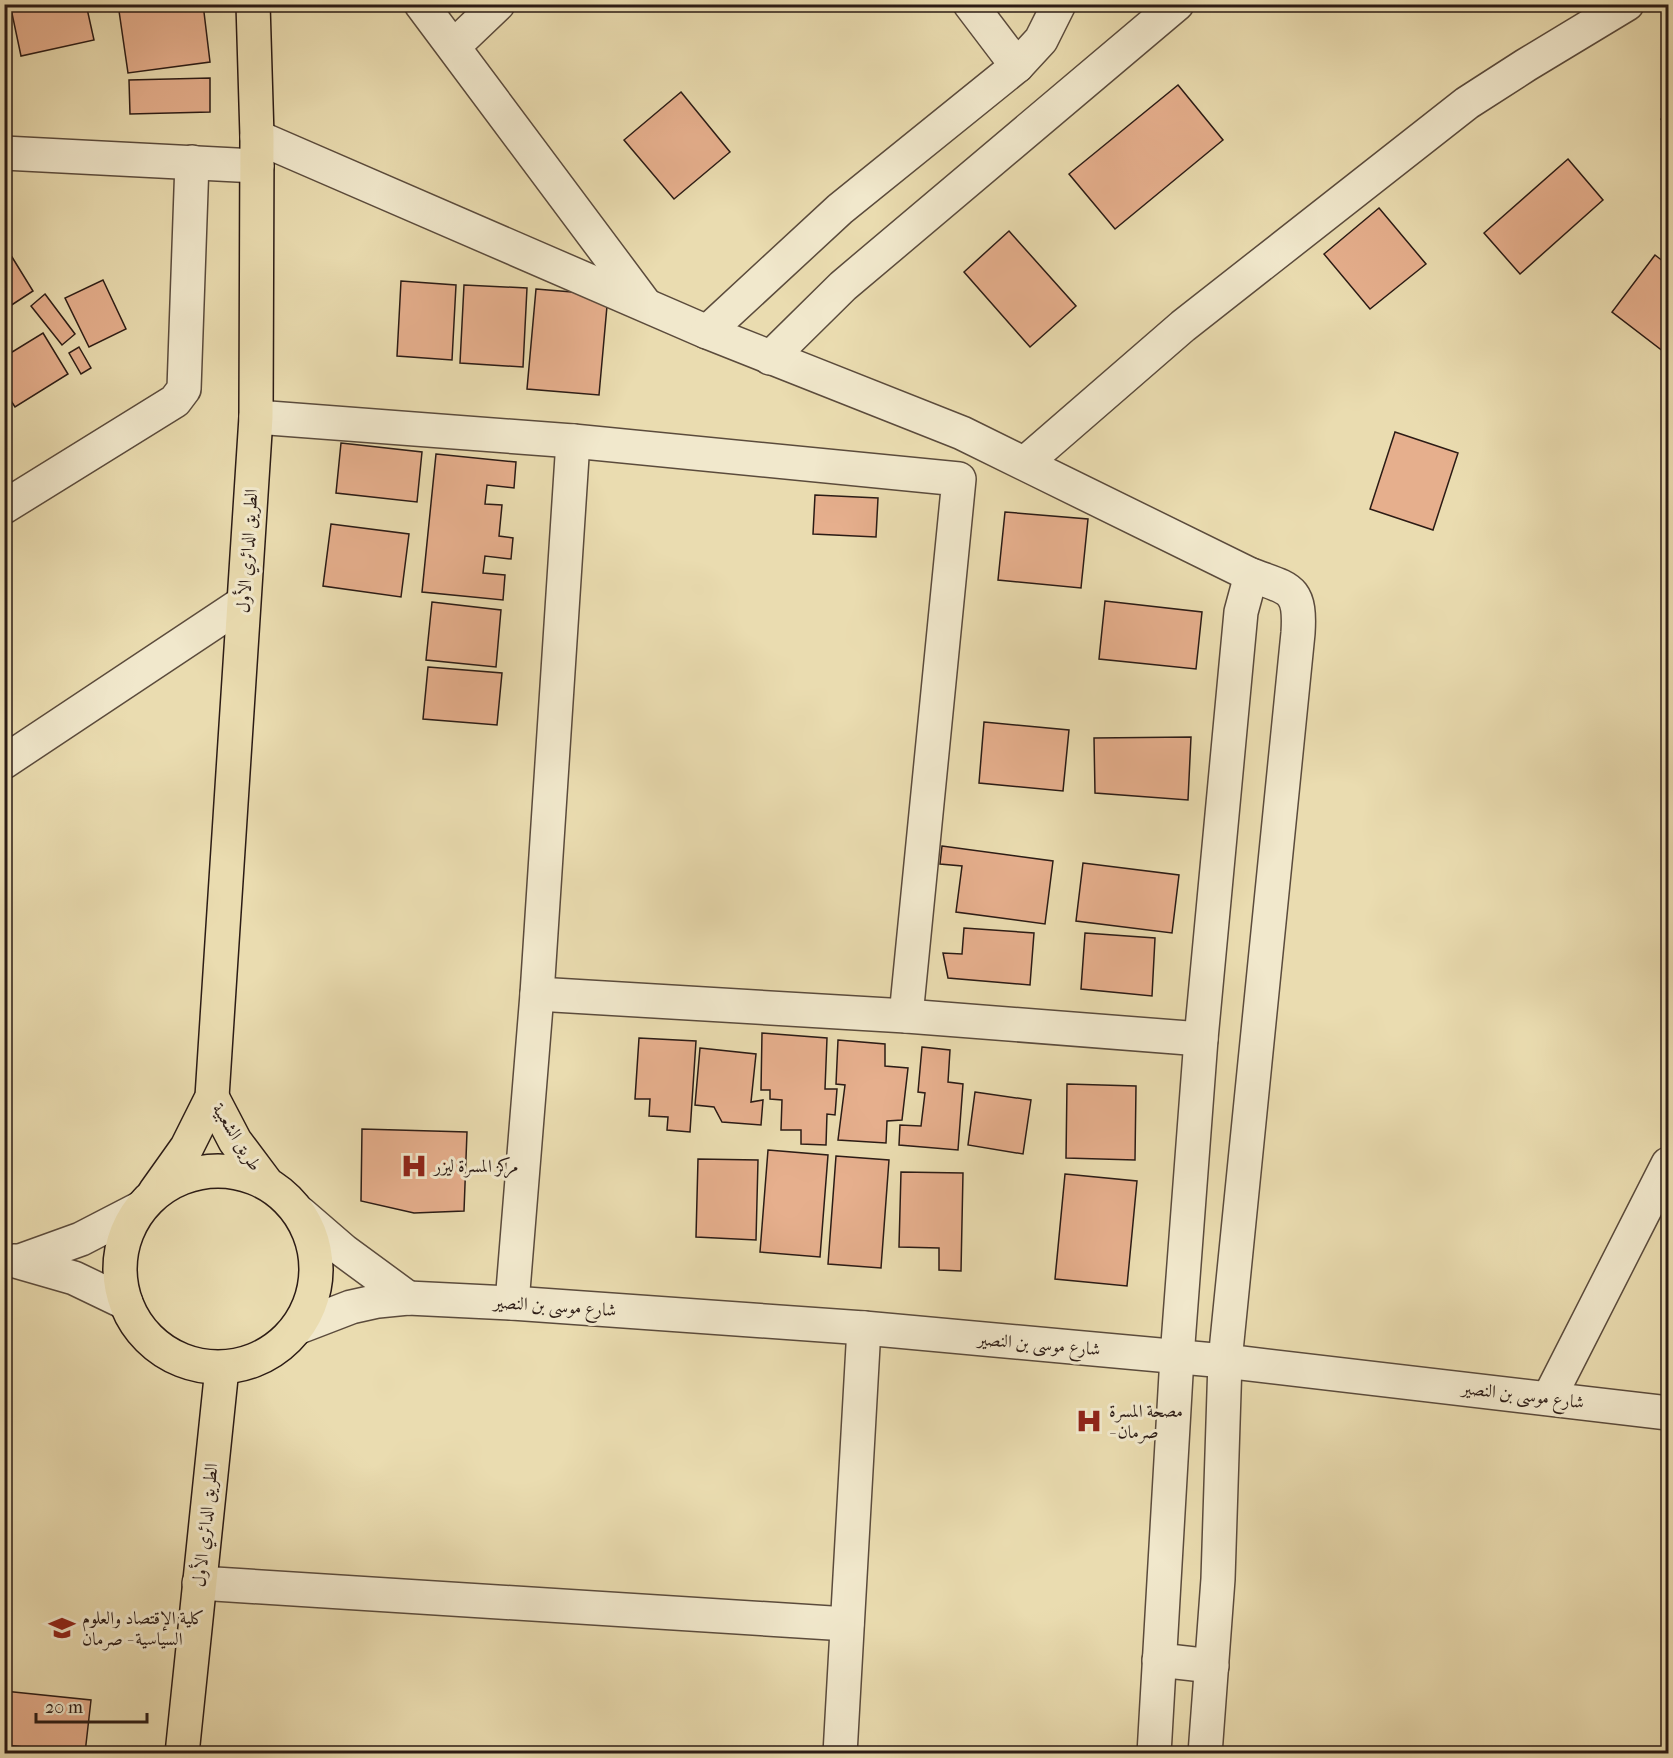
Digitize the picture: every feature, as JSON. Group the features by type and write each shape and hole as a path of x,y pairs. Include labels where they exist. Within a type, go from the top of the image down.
{"main road":[{"name":"الطريق الدائري الأول","path":"212,1097 256,417 257,152 253,4"},
{"name":"طريق الشعبية","path":"212,1097 235,1141 265,1181"},
{"name":"طريق الشعبية","path":"147,1200 188,1147 212,1097"},
{"path":"228,1169 265,1181 300,1213 316,1250 315,1291 299,1328 277,1349 251,1362 222,1368 195,1365 165,1352 141,1331 126,1303 119,1271 124,1238 147,1200 189,1174 228,1169"},
{"name":"الطريق الدائري الأول","path":"182,1754 222,1368"}],"street":[{"path":"422,4 646,306"},
{"path":"454,46 498,4"},
{"path":"970,4 1017,66"},
{"path":"707,332 840,209 1017,66 1041,40 1059,4"},
{"path":"770,358 843,286 1177,4"},
{"path":"1026,463 1183,326 1467,103 1627,4"},
{"path":"4,153 192,162 257,152 962,433 1251,575 1284,587 1294,595 1299,610 1225,1361 1218,1579 1205,1754"},
{"path":"4,507 175,401 184,389 192,162"},
{"path":"256,417 573,441 959,478"},
{"path":"906,1016 962,433"},
{"path":"512,1303 537,994 573,441"},
{"path":"1154,1754 1177,1357 1201,1040 1241,612 1251,575"},
{"path":"4,762 243,603"},
{"path":"537,994 906,1016 1201,1040"},
{"path":"1549,1398 1668,1164"},
{"path":"12,1261 81,1239 147,1200"},
{"path":"300,1213 344,1251 408,1298"},
{"path":"12,1261 74,1278 126,1303"},
{"name":"شارع موسى بن النصير","path":"299,1328 351,1307 378,1301 408,1298 512,1303 864,1328 1225,1361 1668,1413"},
{"path":"840,1754 864,1328"},
{"path":"199,1583 847,1624"},
{"path":"1159,1660 1212,1666"}],"building":[{"path":"10,4 86,4 94,40 21,56"},
{"path":"118,4 203,4 210,62 128,73"},
{"path":"210,78 210,112 130,114 129,80"},
{"path":"1178,85 1223,140 1115,229 1069,174"},
{"path":"681,92 730,152 674,199 624,140"},
{"path":"1668,113 1668,128 1661,119"},
{"path":"1568,159 1603,200 1520,274 1484,233"},
{"path":"1379,208 1426,264 1370,309 1324,254"},
{"path":"1009,231 1076,306 1030,347 964,272"},
{"path":"1655,255 1668,265 1668,355 1612,312"},
{"path":"12,257 33,291 4,310 4,262"},
{"path":"103,280 126,329 89,347 65,298"},
{"path":"401,281 456,285 452,360 397,356"},
{"path":"464,285 527,288 523,367 460,363"},
{"path":"536,289 608,295 599,395 527,389"},
{"path":"45,294 75,334 62,345 31,306"},
{"path":"43,333 68,374 15,407 4,390 4,357"},
{"path":"79,347 91,368 81,374 69,353"},
{"path":"1395,432 1458,453 1433,530 1370,509"},
{"path":"341,443 422,452 417,502 336,493"},
{"path":"436,454 516,462 514,488 487,485 485,504 502,505 499,536 513,538 511,559 485,556 483,573 505,575 503,600 422,592"},
{"path":"815,495 878,498 876,537 813,534"},
{"path":"1005,512 1088,519 1081,588 998,580"},
{"path":"331,524 409,534 401,597 323,586"},
{"path":"1668,575 1668,594 1663,592"},
{"path":"1105,601 1202,612 1196,669 1099,659"},
{"path":"432,602 501,610 496,667 426,660"},
{"path":"428,667 502,673 497,725 423,719"},
{"path":"984,722 1069,730 1063,791 979,783"},
{"path":"1191,737 1188,800 1095,793 1094,738"},
{"path":"942,846 1053,861 1045,924 956,912 962,866 940,864"},
{"path":"1083,863 1179,875 1172,933 1076,921"},
{"path":"964,928 1034,933 1030,985 948,978 943,953 962,954"},
{"path":"1085,933 1155,938 1152,996 1081,989"},
{"path":"762,1033 827,1038 825,1089 837,1089 835,1115 827,1114 826,1145 801,1144 801,1130 781,1130 782,1100 770,1099 770,1090 761,1090"},
{"path":"639,1038 696,1041 690,1132 667,1130 668,1117 649,1116 650,1099 635,1099"},
{"path":"838,1040 885,1044 885,1066 908,1068 902,1120 887,1121 886,1143 838,1140 845,1085 836,1084"},
{"path":"922,1047 950,1050 948,1082 963,1084 958,1150 899,1145 900,1125 921,1126 925,1093 918,1092"},
{"path":"700,1048 756,1054 751,1102 763,1100 761,1125 722,1122 714,1107 695,1105"},
{"path":"1067,1084 1136,1086 1135,1160 1066,1158"},
{"path":"975,1092 1031,1100 1023,1154 968,1145"},
{"name":"مركز المسرة ليزر","path":"362,1129 467,1132 464,1211 414,1213 361,1201"},
{"path":"768,1150 828,1155 820,1257 760,1252"},
{"path":"836,1156 889,1160 881,1268 828,1264"},
{"path":"698,1159 758,1160 756,1240 696,1237"},
{"path":"901,1172 963,1173 961,1271 939,1270 939,1248 899,1247"},
{"path":"1065,1174 1137,1181 1127,1286 1055,1279"},
{"path":"4,1691 91,1700 85,1753 4,1745"}],"place":[{"name":"مركز المسرة ليزر","path":"414,1166"},
{"name":"مصحة المسرة - صرمان","path":"1089,1421"},
{"name":"كلية الإقتصاد والعلوم السياسية - صرمان","path":"62,1628"}]}
